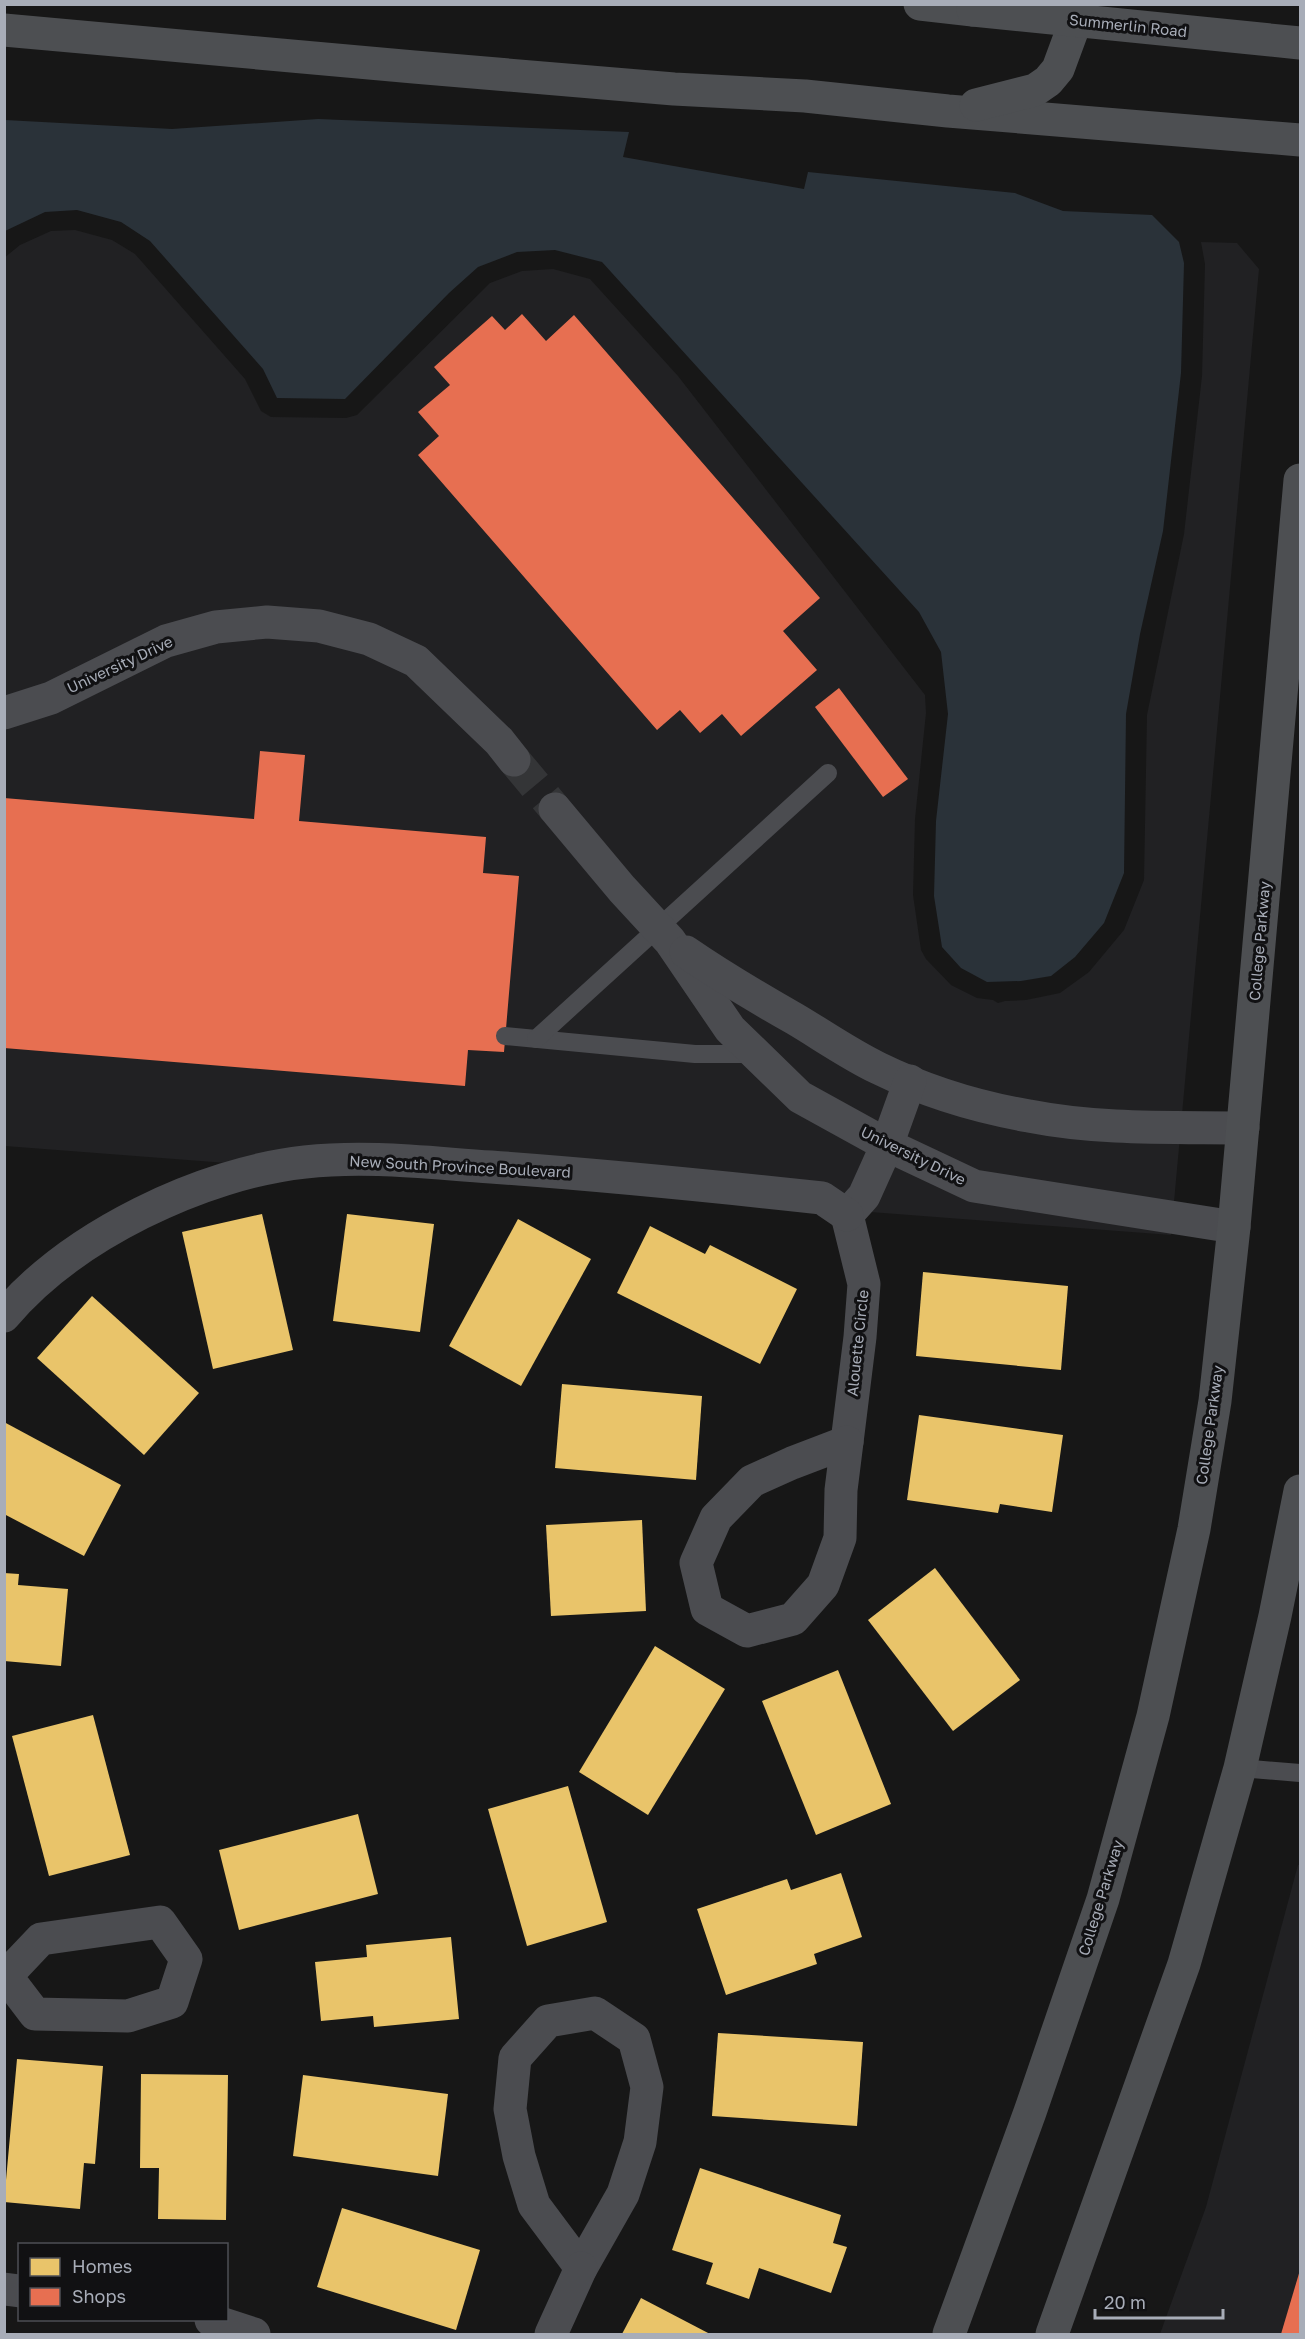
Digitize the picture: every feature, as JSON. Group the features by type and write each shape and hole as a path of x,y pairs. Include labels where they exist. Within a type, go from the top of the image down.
{"main road":[{"name":"Summerlin Road","path":"920,4 1300,43"},
{"path":"948,111 1035,90 1048,81 1058,69 1082,4"},
{"path":"4,30 674,89 805,96 948,111 1300,140"},
{"name":"College Parkway","path":"948,2334 1030,2112 1103,1899 1153,1716 1194,1529 1212,1424 1234,1227 1300,480"},
{"path":"1052,2334 1184,1964 1240,1768 1275,1616 1300,1491"}],"street":[{"name":"University Drive","path":"4,713 51,698 166,641 216,627 267,622 319,626 369,639 416,661 499,741 514,760"},
{"name":"University Drive","path":"555,809 664,935 730,1029 800,1097 887,1145 974,1186 1234,1227"},
{"name":"University Drive","path":"664,935 721,976 877,1068 928,1090 981,1106 1069,1122 1128,1127 1243,1128"},
{"path":"846,1215 864,1196 887,1145 910,1081"},
{"name":"New South Province Boulevard","path":"4,1317 18,1300 51,1269 88,1242 128,1220 188,1193 245,1174 304,1162 364,1158 570,1173 822,1198 846,1215"},
{"name":"Alouette Circle","path":"846,1215 864,1284 847,1442 841,1490 840,1538 823,1585 793,1619 747,1631 706,1609 696,1563 716,1518 752,1481 847,1442"},
{"path":"160,1922 186,1959 172,2002 128,2016 35,2014 5,1976 41,1939 160,1922"},
{"path":"551,2334 581,2268 623,2194 640,2142 647,2087 634,2039 596,2013 548,2021 541,2028 515,2058 510,2109 519,2156 534,2205 581,2268"},
{"path":"217,2321 254,2334"}],"lane":[{"path":"536,1039 664,935 828,773"},
{"path":"505,1036 695,1054 755,1054"},
{"path":"1240,1768 1300,1773"}],"shaded area":[{"path":"318,119 629,132 623,157 804,189 808,172 1015,193 1063,211 1152,215 1179,242 1184,263 1181,373 1163,531 1140,634 1126,714 1124,873 1104,923 1075,957 1051,976 1021,981 987,982 961,968 942,947 934,896 936,821 948,714 941,652 919,612 602,262 555,250 517,252 478,267 449,293 345,399 277,398 263,369 150,241 121,222 77,210 45,212 5,231 5,120 172,129"},
{"path":"75,230 112,240 135,254 245,379 261,411 271,417 346,418 357,415 490,283 522,271 553,269 590,279 678,376 925,695 926,713 915,819 913,895 921,950 926,959 951,985 977,998 998,1003 1060,993 1089,972 1124,930 1144,880 1147,715 1184,534 1202,376 1205,264 1201,242 1237,243 1259,269 1171,1235 5,1146 4,258 20,245 51,231"},
{"path":"1298,1865 1300,1865 1300,2334 1160,2334 1206,2207"}],"building: Homes":[{"path":"262,1214 293,1350 213,1369 182,1232"},
{"path":"347,1214 434,1224 420,1332 333,1321"},
{"path":"518,1219 591,1259 521,1386 449,1346"},
{"path":"650,1226 705,1254 710,1245 797,1289 760,1364 617,1293"},
{"path":"923,1272 1068,1286 1061,1370 916,1356"},
{"path":"92,1296 199,1393 144,1455 37,1358"},
{"path":"562,1384 702,1396 696,1480 555,1468"},
{"path":"919,1415 1063,1435 1052,1512 1000,1504 998,1513 907,1500"},
{"path":"4,1422 121,1485 84,1556 4,1514"},
{"path":"642,1520 646,1611 551,1616 546,1525"},
{"path":"935,1568 1020,1680 953,1731 868,1620"},
{"path":"4,1573 19,1574 18,1585 68,1589 61,1666 4,1661"},
{"path":"655,1646 725,1689 648,1815 579,1772"},
{"path":"838,1670 891,1804 816,1835 762,1701"},
{"path":"93,1715 130,1855 49,1876 12,1736"},
{"path":"568,1786 607,1922 527,1946 488,1809"},
{"path":"358,1814 378,1894 239,1930 219,1850"},
{"path":"841,1873 862,1937 814,1954 817,1964 726,1995 697,1909 787,1879 791,1890"},
{"path":"451,1937 459,2019 374,2027 373,2016 321,2021 315,1962 367,1957 366,1945"},
{"path":"718,2033 863,2042 857,2126 712,2116"},
{"path":"17,2059 103,2066 95,2164 84,2163 80,2209 4,2202"},
{"path":"141,2074 228,2075 226,2220 158,2219 159,2168 140,2168"},
{"path":"303,2075 448,2094 438,2176 293,2156"},
{"path":"700,2168 841,2215 833,2243 847,2247 831,2293 759,2268 749,2299 706,2284 713,2263 672,2250"},
{"path":"342,2208 480,2250 456,2330 317,2287"},
{"path":"641,2298 710,2334 622,2334"}],"building: Shops":[{"path":"522,314 546,341 574,315 820,598 783,631 817,670 741,736 722,714 700,733 680,710 657,730 418,455 439,436 418,412 450,385 434,367 492,316 505,330"},
{"path":"839,688 908,779 883,797 815,707"},
{"path":"260,751 305,755 299,821 486,837 483,873 519,876 504,1052 468,1050 465,1086 4,1048 4,798 254,819"},
{"path":"1300,2270 1300,2334 1281,2334"}],"tunnel":[{"path":"514,760 555,809"}]}
